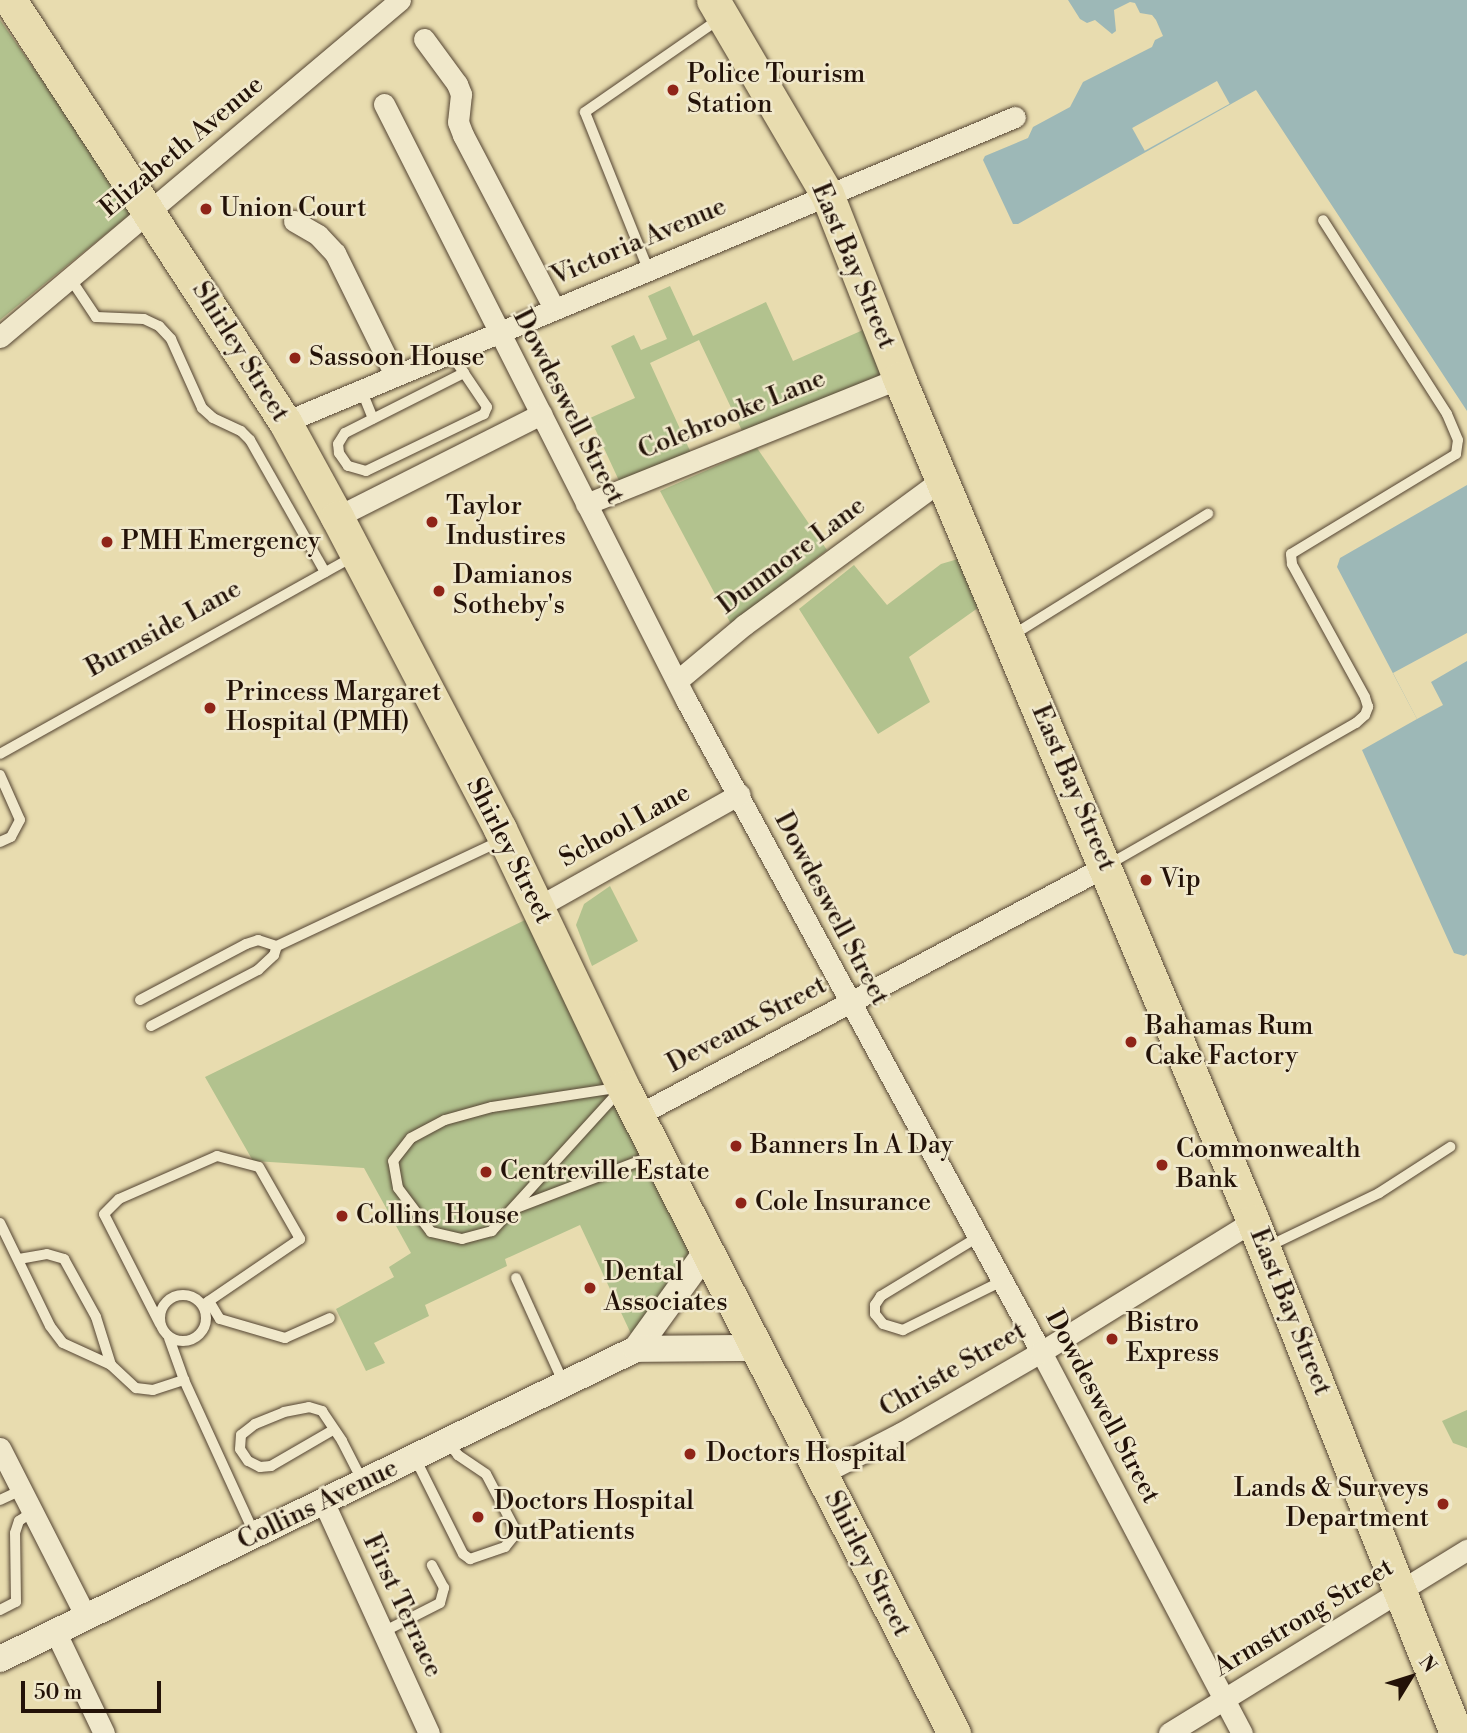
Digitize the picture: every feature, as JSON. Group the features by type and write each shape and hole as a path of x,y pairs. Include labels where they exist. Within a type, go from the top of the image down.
{"highway":[{"name":"Shirley Street","path":"10,0 285,422 337,517 505,839 657,1154 954,1733"},
{"name":"East Bay Street","path":"718,8 827,194 899,378 1259,1235 1457,1733"}],"street":[{"name":"Elizabeth Avenue","path":"0,337 400,0"},
{"path":"424,39 457,84 461,94 458,122 463,135 554,308"},
{"name":"Dowdeswell Street","path":"384,104 677,681 1041,1352 1242,1733"},
{"name":"Victoria Avenue","path":"285,422 1015,117"},
{"path":"294,221 318,235 335,253 395,375"},
{"name":"Colebrooke Lane","path":"586,504 899,378"},
{"path":"337,517 541,414"},
{"name":"Dunmore Lane","path":"677,681 744,625 943,479"},
{"name":"School Lane","path":"538,907 739,794"},
{"name":"Deveaux Street","path":"631,1101 849,1002 1106,866"},
{"name":"Christe Street","path":"821,1474 901,1433 1041,1352 1259,1235"},
{"name":"Collins Avenue","path":"636,1349 707,1251"},
{"name":"Collins Avenue","path":"0,1659 364,1484 636,1349 756,1348"},
{"path":"0,1448 86,1617"},
{"name":"First Terrace","path":"324,1503 429,1733"},
{"name":"Armstrong Street","path":"1169,1733 1467,1550"},
{"path":"56,1633 104,1733"}],"lane":[{"path":"648,269 585,111 718,8"},
{"path":"1106,866 1356,723 1365,715 1368,707 1365,697 1292,564 1291,554 1456,454 1458,440 1447,414 1323,220"},
{"path":"70,278 96,317 144,319 159,326 171,339 202,408 213,418 241,431 250,440 325,572"},
{"path":"449,352 464,373 487,407 484,414 366,471 348,466 339,453 338,444 345,433 464,373"},
{"path":"361,389 373,419"},
{"path":"1009,638 1208,514"},
{"name":"Burnside Lane","path":"0,754 357,555"},
{"path":"0,775 20,820 11,837 0,842"},
{"path":"140,1000 246,944 258,940 277,946 505,839"},
{"path":"151,1026 258,970 274,955 277,946"},
{"path":"631,1101 492,1231 462,1239 431,1232 398,1188 393,1161 411,1138 445,1120 492,1108 631,1101"},
{"path":"1259,1235 1379,1193 1450,1147"},
{"path":"515,1209 657,1154"},
{"path":"206,1303 300,1239 259,1167 217,1156 120,1199 104,1214 169,1338 184,1380 256,1536"},
{"path":"0,1223 63,1343 111,1365 136,1388 153,1390 184,1380"},
{"path":"978,1237 881,1296 875,1306 875,1314 883,1324 903,1330 1002,1281"},
{"path":"19,1259 47,1254 64,1259 96,1317 111,1365"},
{"path":"516,1278 564,1384"},
{"path":"160,1324 161,1308 173,1297 189,1296 206,1303 220,1319 285,1338 330,1318"},
{"path":"169,1338 184,1342 199,1336 206,1321 206,1303"},
{"path":"333,1430 271,1466 260,1467 248,1461 240,1449 241,1435 255,1424 284,1412 309,1407 322,1411 333,1430 364,1484"},
{"path":"415,1458 463,1553 470,1559 505,1547 513,1537 515,1529 486,1474 458,1455 448,1442"},
{"path":"0,1500 21,1490"},
{"path":"0,1610 16,1602 15,1533 19,1521 32,1512"},
{"path":"383,1632 440,1603 444,1588 432,1565"}],"green space":[{"path":"0,20 134,211 0,320"},
{"path":"670,286 693,336 766,302 793,361 872,326 889,372 745,437 699,340 650,363 691,453 621,485 590,418 635,398 611,346 634,335 641,350 667,339 648,296"},
{"path":"757,448 827,550 731,624 660,491"},
{"path":"958,559 982,605 909,657 930,702 878,734 799,609 854,565 887,605 941,564"},
{"path":"610,886 638,941 592,966 576,925 584,904"},
{"path":"525,920 697,1252 632,1336 580,1225 505,1259 507,1266 425,1305 429,1316 374,1343 385,1363 366,1371 336,1309 394,1277 389,1267 411,1253 364,1168 253,1161 205,1077"},
{"path":"1467,1410 1467,1448 1453,1443 1442,1421"}],"water":[{"path":"1068,0 1467,0 1467,411 1256,90 1018,224 1013,224 983,160 985,156 1028,138 1033,127 1070,107 1083,82 1152,47 1155,40 1163,36 1152,15 1140,13 1135,3 1130,2 1114,10 1116,31 1112,34 1095,20 1087,23 1080,19"},
{"path":"1467,485 1467,954 1464,956 1454,953 1362,750 1417,719 1337,567 1340,558"}],"pier":[{"path":"1217,81 1230,104 1145,151 1132,128"},
{"path":"1467,633 1467,661 1431,682 1443,705 1417,719 1393,673"}],"place":[{"name":"Police Tourism Station","path":"673,90"},
{"name":"Union Court","path":"206,209"},
{"name":"Sassoon House","path":"295,358"},
{"name":"Taylor Industires","path":"432,522"},
{"name":"PMH Emergency","path":"107,542"},
{"name":"Damianos Sotheby's","path":"439,591"},
{"name":"Princess Margaret Hospital (PMH)","path":"210,708"},
{"name":"Vip","path":"1146,880"},
{"name":"Bahamas Rum Cake Factory","path":"1131,1042"},
{"name":"Banners In A Day","path":"736,1146"},
{"name":"Commonwealth Bank","path":"1162,1165"},
{"name":"Centreville Estate","path":"486,1172"},
{"name":"Cole Insurance","path":"741,1203"},
{"name":"Collins House","path":"342,1216"},
{"name":"Dental Associates","path":"590,1288"},
{"name":"Bistro Express","path":"1112,1339"},
{"name":"Doctors Hospital","path":"690,1454"},
{"name":"Lands & Surveys Department","path":"1443,1504"},
{"name":"Doctors Hospital OutPatients","path":"478,1517"}]}
